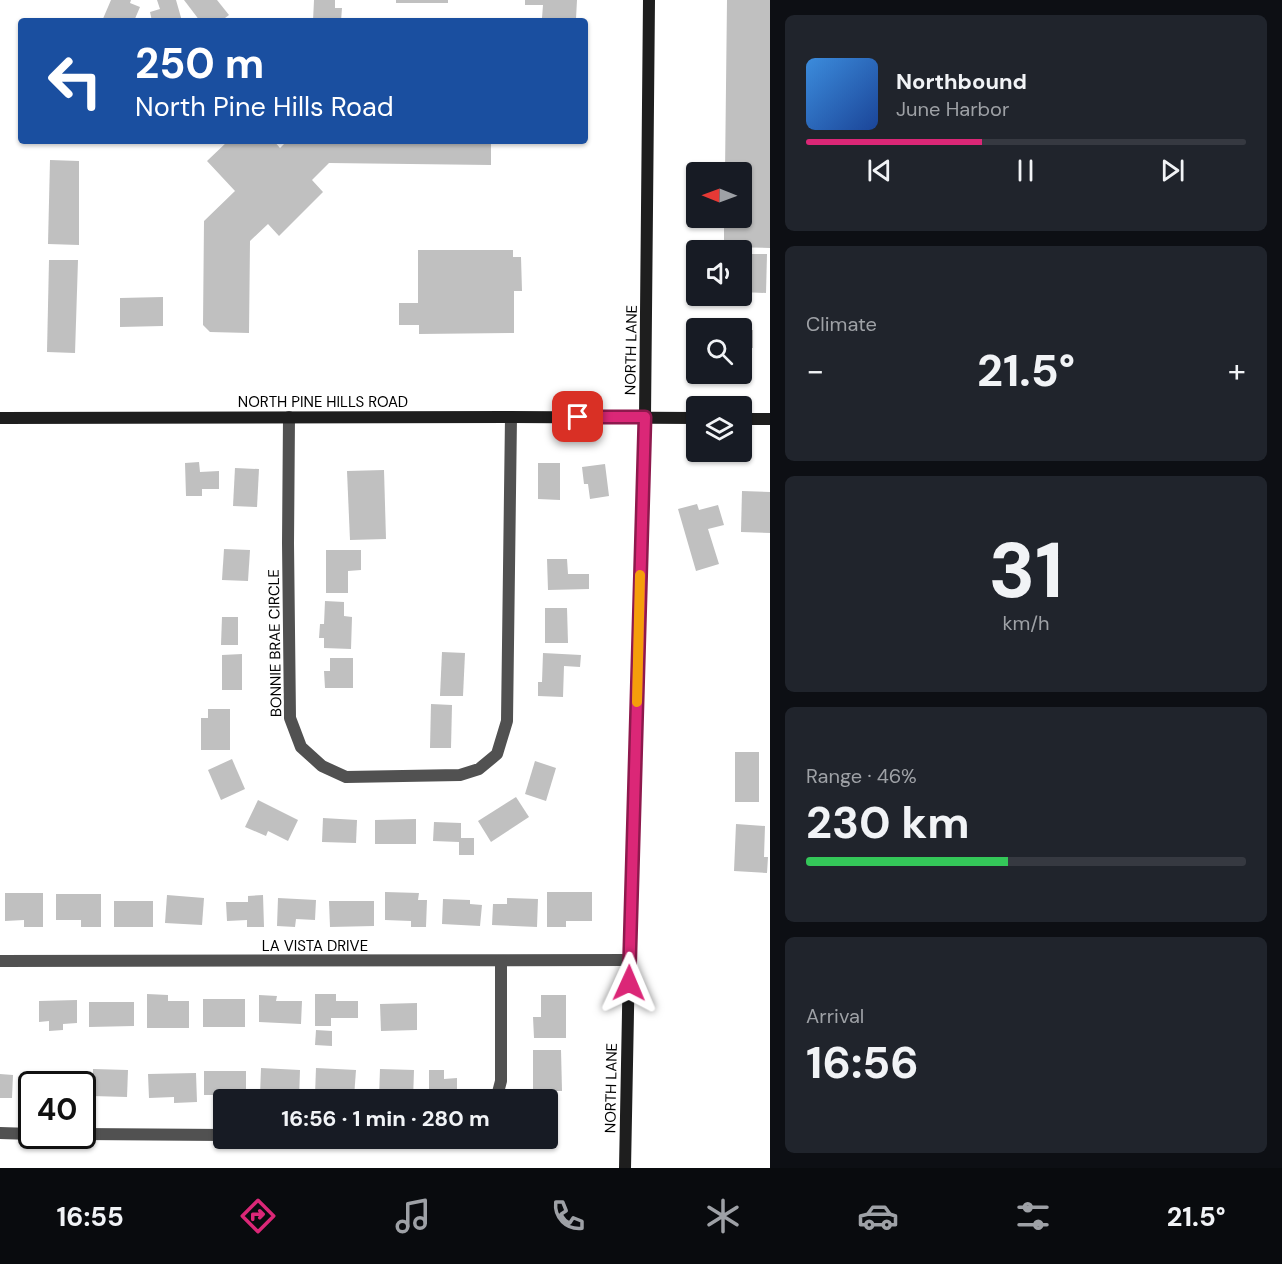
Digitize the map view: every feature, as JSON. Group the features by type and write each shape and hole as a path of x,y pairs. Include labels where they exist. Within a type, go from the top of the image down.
{"street":[{"name":"NORTH LANE","path":"625,1168 645,417 649,0"},
{"name":"BONNIE BRAE CIRCLE","path":"289,417 290,718 301,747 322,766 346,777 460,775 479,769 497,754 507,722 511,417"},
{"name":"NORTH PINE HILLS ROAD","path":"0,418 686,418"},
{"path":"752,419 770,419"},
{"name":"LA VISTA DRIVE","path":"0,961 629,960"},
{"path":"499,1089 501,1081 501,961"},
{"path":"0,1134 18,1134"},
{"path":"96,1134 213,1135"}],"building":[{"path":"111,0 131,0 130,3 140,7 135,18 103,18"},
{"path":"157,0 176,0 181,18 151,18 150,12 160,9"},
{"path":"184,0 217,0 229,15 225,18 198,18"},
{"path":"314,0 335,0 335,8 342,8 341,18 313,18"},
{"path":"396,0 448,0 448,3 396,3"},
{"path":"525,0 577,0 576,18 542,18 543,5 525,5"},
{"path":"727,0 770,0 770,248 752,248 752,240 724,240 724,228 752,228 752,162 725,162"},
{"path":"225,144 277,144 280,148 284,144 491,144 491,165 329,163 312,180 323,192 279,236 268,224 250,241 249,333 210,332 203,325 204,221 235,191 207,161"},
{"path":"50,160 79,161 79,245 48,244"},
{"path":"418,250 513,250 513,257 521,257 522,291 514,291 514,333 419,334 419,325 399,325 399,303 418,303"},
{"path":"752,254 767,254 766,293 752,292"},
{"path":"49,260 78,260 75,353 47,352"},
{"path":"163,297 163,326 120,327 120,298"},
{"path":"199,462 200,472 219,471 219,489 202,489 202,496 186,496 185,463"},
{"path":"538,463 560,463 560,500 538,499"},
{"path":"605,464 609,496 590,499 588,484 584,484 582,467"},
{"path":"235,468 259,469 257,507 233,506"},
{"path":"384,470 386,539 350,540 347,471"},
{"path":"742,491 770,492 770,533 741,532"},
{"path":"697,504 699,510 718,505 724,525 708,529 719,564 696,571 678,509"},
{"path":"224,549 250,550 248,581 222,580"},
{"path":"326,550 361,550 361,570 348,571 348,593 326,593"},
{"path":"547,559 567,559 568,574 589,574 589,589 548,590"},
{"path":"325,601 344,602 344,616 352,617 351,649 324,648 324,638 319,638 320,624 324,624"},
{"path":"545,608 567,608 568,643 545,643"},
{"path":"222,617 238,617 238,645 221,645"},
{"path":"442,652 465,653 463,696 440,696"},
{"path":"543,653 581,655 580,667 564,666 563,697 538,696 538,682 542,682"},
{"path":"242,654 242,690 222,690 222,655"},
{"path":"330,658 353,658 353,688 325,688 324,671 330,671"},
{"path":"431,704 452,705 451,748 430,748"},
{"path":"208,709 230,709 230,750 201,750 201,718 208,718"},
{"path":"735,752 759,752 759,802 735,802"},
{"path":"232,759 245,789 221,800 208,770"},
{"path":"535,761 556,768 546,801 525,794"},
{"path":"516,797 529,817 491,842 478,821"},
{"path":"258,800 298,820 288,841 268,831 266,836 245,827"},
{"path":"323,818 357,820 356,843 322,842"},
{"path":"416,819 416,844 375,844 375,820"},
{"path":"434,822 461,823 461,838 474,838 474,855 459,855 459,842 433,841"},
{"path":"736,824 765,826 764,857 768,857 767,873 734,871"},
{"path":"385,892 419,893 418,900 427,900 426,927 411,927 411,921 385,920"},
{"path":"547,892 592,892 592,921 566,921 566,927 547,927"},
{"path":"5,893 43,893 43,927 24,927 24,920 5,921"},
{"path":"56,894 101,894 101,927 81,927 81,920 56,920"},
{"path":"167,895 204,898 202,925 165,923"},
{"path":"263,895 264,927 247,927 247,920 227,921 226,902 248,902 248,896"},
{"path":"278,898 316,900 315,920 296,919 295,927 277,926"},
{"path":"507,898 538,899 537,927 492,925 493,904 507,904"},
{"path":"443,899 470,900 470,904 482,905 480,926 442,924"},
{"path":"114,901 153,901 153,927 114,927"},
{"path":"329,901 374,901 374,926 330,927"},
{"path":"147,994 168,995 168,1001 189,1001 189,1028 147,1028"},
{"path":"315,994 336,994 336,1001 358,1001 358,1018 331,1018 331,1026 315,1026"},
{"path":"259,995 277,996 276,1001 302,1001 301,1024 259,1022"},
{"path":"541,995 566,995 566,1038 534,1038 533,1017 541,1017"},
{"path":"203,999 245,999 245,1027 203,1027"},
{"path":"77,1000 77,1023 63,1024 63,1030 49,1031 49,1021 39,1022 39,1001"},
{"path":"89,1002 134,1002 134,1026 89,1027"},
{"path":"417,1003 417,1030 381,1031 380,1004"},
{"path":"316,1030 332,1031 332,1046 315,1045"},
{"path":"533,1050 561,1050 562,1091 533,1089"},
{"path":"261,1068 300,1070 299,1089 260,1089"},
{"path":"316,1068 356,1070 355,1089 315,1089"},
{"path":"93,1069 128,1070 127,1097 96,1096 96,1071"},
{"path":"380,1069 414,1070 413,1089 379,1089"},
{"path":"429,1070 444,1070 444,1079 457,1078 457,1089 429,1089"},
{"path":"204,1071 246,1071 246,1089 213,1089 213,1095 204,1095"},
{"path":"196,1073 197,1102 174,1103 174,1097 149,1098 148,1074"},
{"path":"0,1074 13,1075 12,1098 0,1098"}],"slow traffic":[{"path":"637,702 640,575"}],"route":[{"path":"578,417 645,417 629,983"}]}
